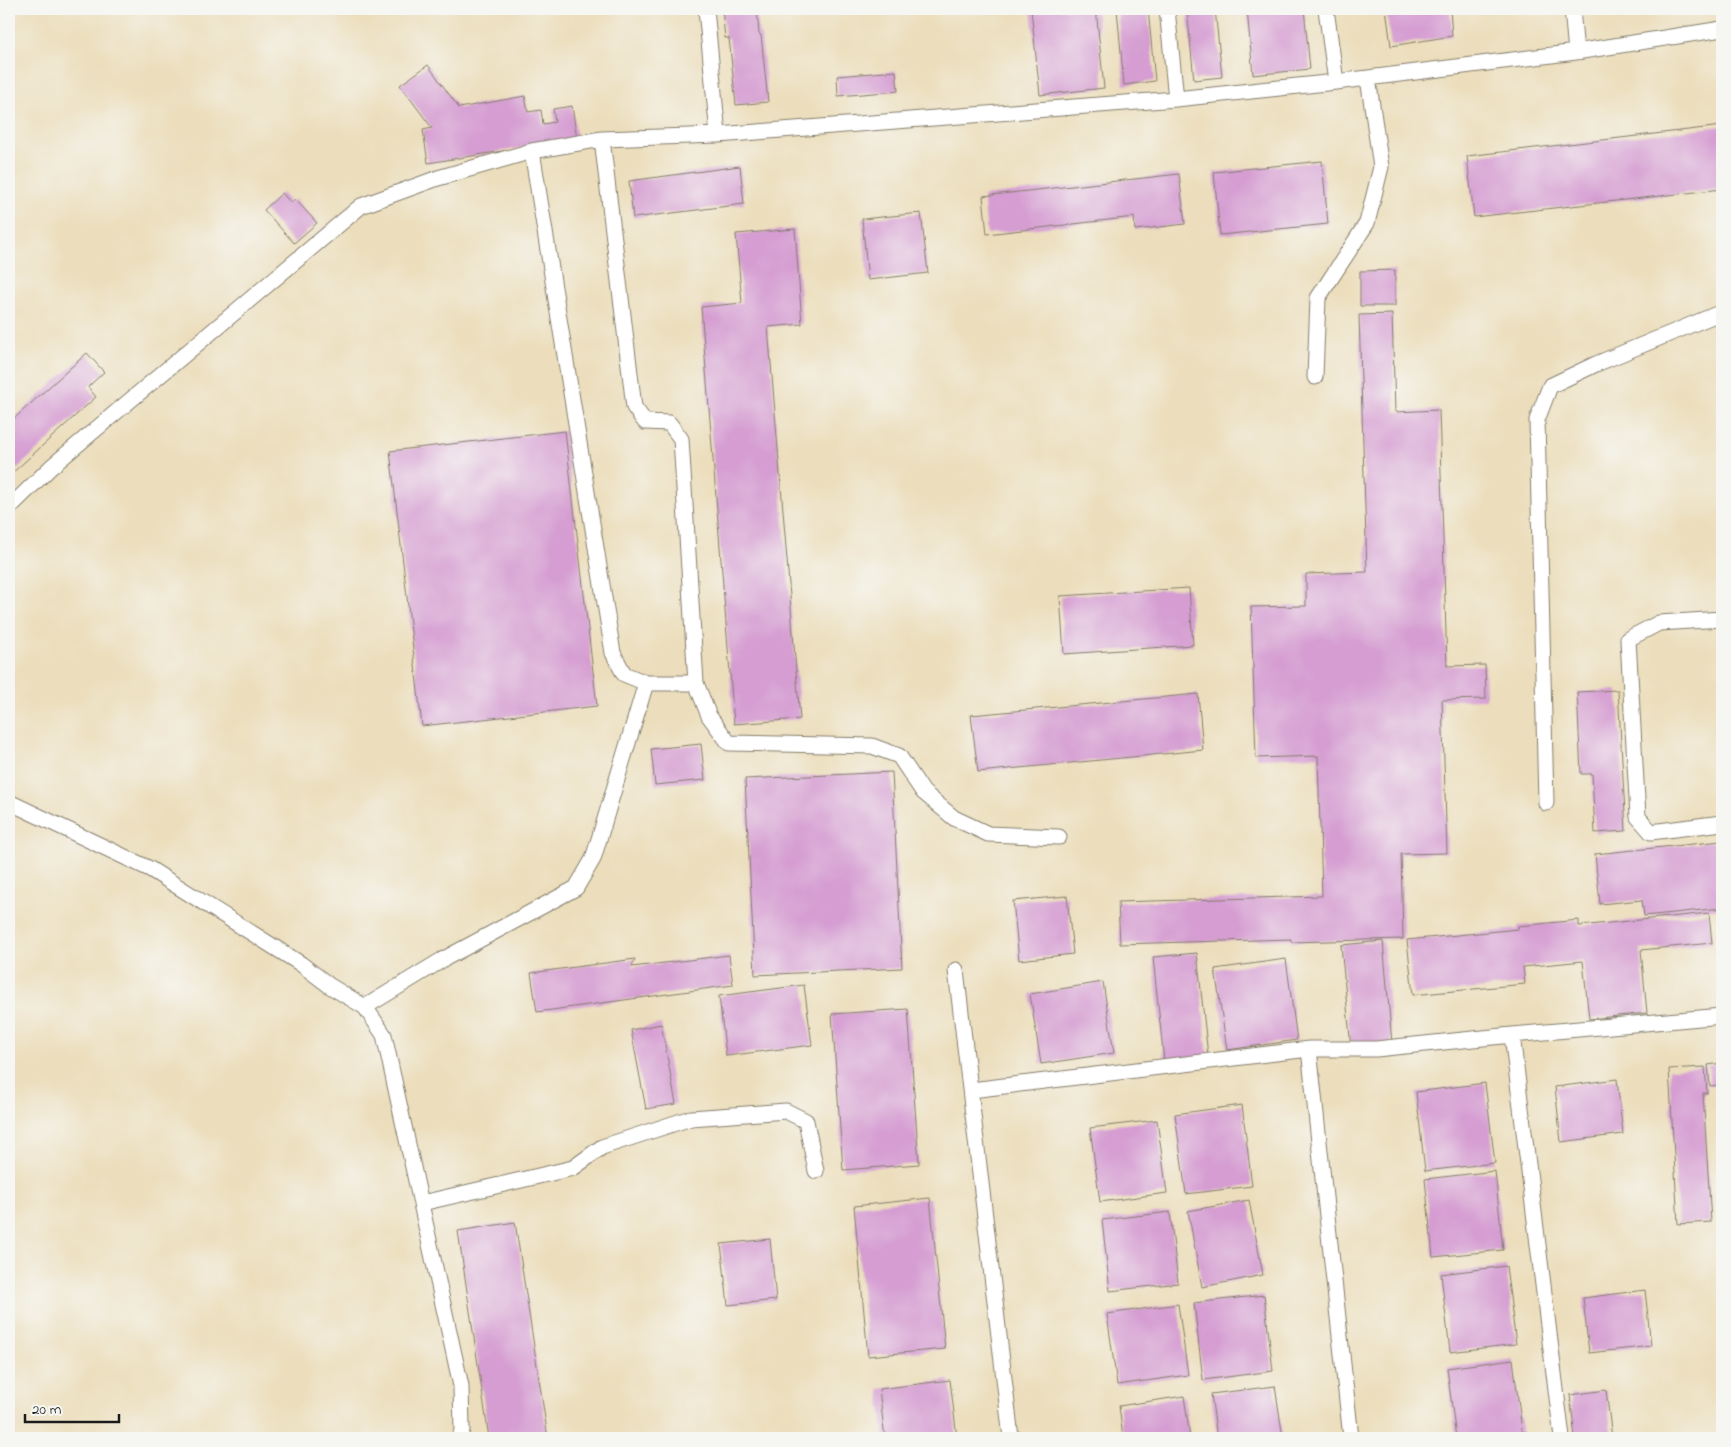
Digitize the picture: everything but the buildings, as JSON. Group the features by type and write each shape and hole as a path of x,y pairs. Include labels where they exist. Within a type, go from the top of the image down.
{"lane":[{"path":"706,9 718,135"},
{"path":"1167,9 1176,98"},
{"path":"1326,9 1336,82"},
{"path":"1572,9 1576,52"},
{"path":"9,508 51,467 361,206 438,178 532,151 602,139 718,135 1176,98 1336,82 1576,52 1722,29"},
{"path":"1316,377 1318,298 1367,223 1381,167 1368,78"},
{"path":"602,139 634,406 645,422 669,422 681,439 696,682 709,716 729,743 872,746 899,756 923,792 954,818 988,834 1059,837"},
{"path":"532,151 613,653 624,674 646,683 696,682"},
{"path":"1546,803 1537,420 1550,386 1596,364 1722,312"},
{"path":"1722,618 1659,623 1628,639 1638,817 1651,832 1722,823"},
{"path":"365,1007 442,960 576,888 593,859 646,683"},
{"path":"9,802 150,869 301,964 330,986 365,1007 384,1035 422,1203 462,1386 462,1430 460,1438"},
{"path":"956,970 1011,1438"},
{"path":"970,1090 1308,1049 1376,1050 1512,1035 1722,1016"},
{"path":"1512,1035 1562,1438"},
{"path":"1308,1049 1351,1438"},
{"path":"422,1203 573,1168 602,1146 691,1118 786,1111 806,1121 816,1171"}]}
